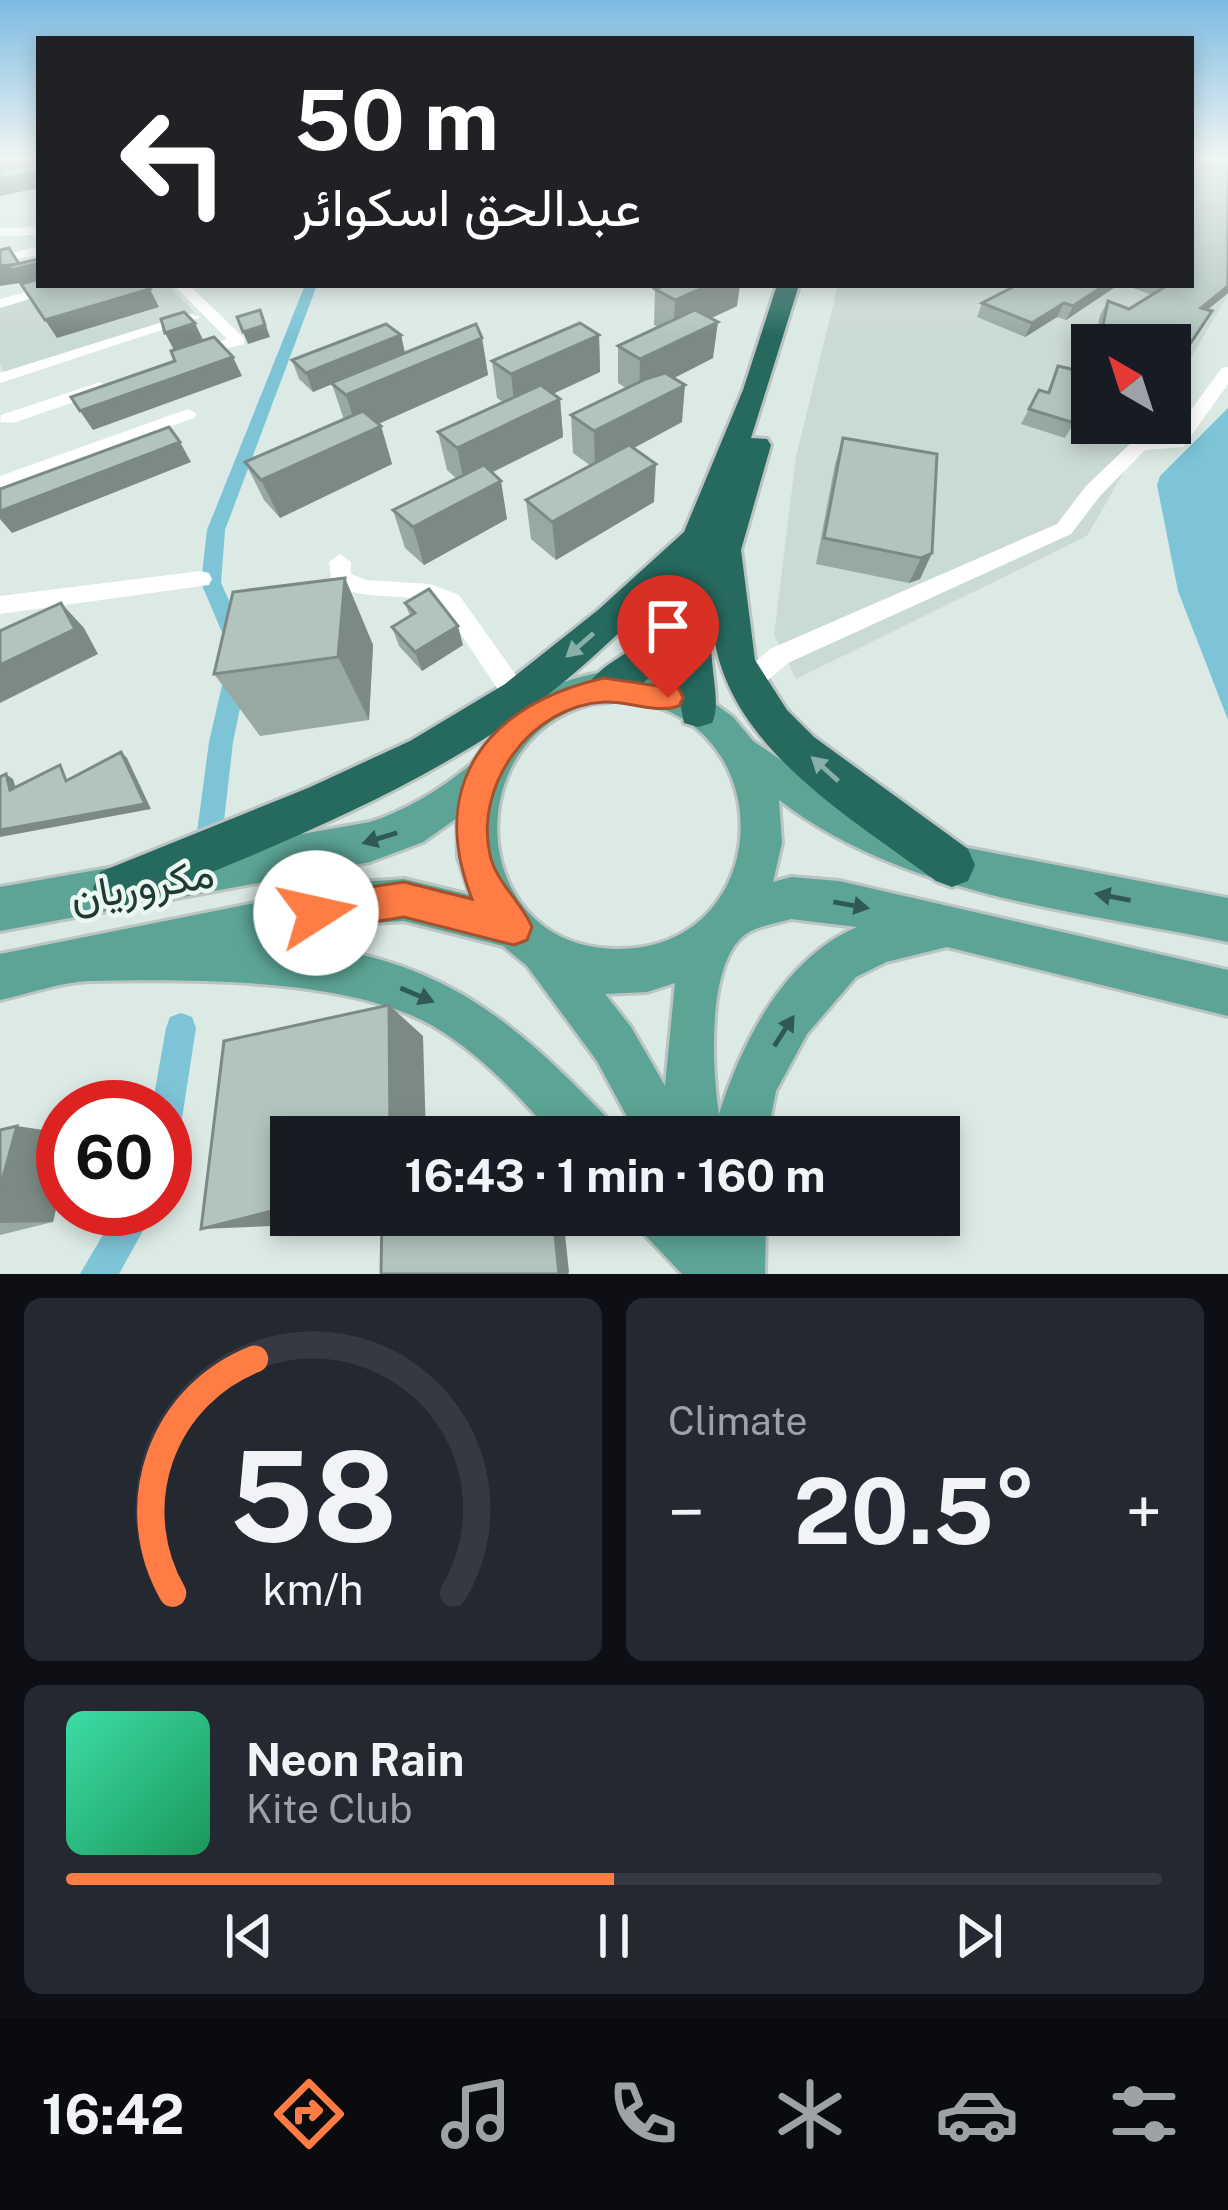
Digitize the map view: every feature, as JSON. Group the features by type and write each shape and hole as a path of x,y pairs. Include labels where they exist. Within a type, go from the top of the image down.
{"highway":[{"path":"698,711 689,655 694,629 713,539 787,288"},
{"path":"604,690 657,649 674,625 713,539 804,288"},
{"path":"713,539 737,661 785,733 838,782 952,865"},
{"path":"116,888 322,803 524,707 713,539"}],"main road":[{"path":"654,1116 614,1043 488,893 473,855 471,816 480,779 524,707 604,690 652,694 698,711 781,784 832,818 890,846 952,865 1228,920"},
{"path":"693,1116 686,1088 692,1010 722,928 760,872 767,827 760,784 739,746"},
{"name":"مکروریان","path":"0,909 370,842 409,829 480,779"},
{"path":"0,977 360,903 404,900 525,936 577,962 622,968 666,961 722,928 790,898 839,902 956,926 1228,993"},
{"path":"742,1116 771,1050 806,995 842,959 889,938 956,926"},
{"path":"95,960 306,966 373,976 435,1002 490,1036 569,1116"},
{"path":"687,1236 730,1274"},
{"path":"712,1236 730,1274"},
{"path":"722,1236 730,1274"},
{"path":"730,1274 736,1236"}],"street":[{"path":"0,232 36,230"},
{"path":"0,260 36,251"},
{"path":"0,304 58,288"},
{"path":"175,362 238,341 184,288"},
{"path":"3,428 13,402 0,377 208,313"},
{"path":"748,680 779,656 1064,529 1140,445 1176,443 1228,372"},
{"path":"3,428 112,384"},
{"path":"0,483 188,413"},
{"path":"340,562 340,578 356,589 449,597 472,623 479,646 524,707"},
{"path":"0,605 201,580"}],"shaded area":[{"path":"1228,216 1228,295 1191,358 1191,324 1071,324 1071,444 1140,444 1087,536 796,679 774,635 796,457 837,288 1194,288 1194,279"},
{"path":"69,288 171,288 194,312 4,372 0,307"}],"water":[{"path":"1228,408 1228,720 1178,591 1157,485 1160,476"}],"building":[{"path":"1194,216 1228,216 1228,286 1201,308 1212,311 1191,342 1191,324 1103,324 1108,301 1129,309 1163,288 1194,288"},
{"path":"9,248 19,264 0,266 0,250"},
{"path":"36,260 36,264 11,270 9,266"},
{"path":"36,280 36,288 150,289 45,320 21,284"},
{"path":"658,288 702,288 675,300"},
{"path":"1011,288 1100,288 1032,323 982,303"},
{"path":"260,310 265,325 243,332 237,317"},
{"path":"695,310 718,322 640,359 618,346"},
{"path":"184,312 195,323 165,333 161,319"},
{"path":"580,323 599,335 511,374 492,361"},
{"path":"386,324 401,335 306,373 292,360"},
{"path":"476,324 482,338 346,395 331,383"},
{"path":"214,337 233,357 80,411 71,397 175,361 171,351"},
{"path":"1058,366 1071,369 1071,422 1029,409 1039,390 1049,393"},
{"path":"665,373 685,385 594,431 571,415 646,379"},
{"path":"541,385 560,399 457,448 438,432"},
{"path":"363,411 381,426 261,480 245,462"},
{"path":"169,427 180,442 0,511 0,489"},
{"path":"843,438 937,454 932,553 921,558 824,538"},
{"path":"629,445 656,464 552,522 526,500"},
{"path":"484,465 501,481 413,527 393,510"},
{"path":"345,578 338,657 214,674 233,592"},
{"path":"429,589 458,626 415,652 392,627 415,613 405,603"},
{"path":"61,603 75,629 0,665 0,631"},
{"path":"121,752 145,804 0,830 0,777 6,774 10,790 60,765 66,781"},
{"path":"389,1005 390,1116 270,1116 270,1211 201,1229 224,1041"},
{"path":"17,1126 0,1188 0,1130"},
{"path":"382,1236 555,1236 559,1274 381,1274"}],"waterway":[{"path":"208,847 221,742 241,651 211,583 216,530 310,288"},
{"path":"172,1080 181,1028"},
{"path":"98,1274 121,1236"}],"route":[{"path":"316,913 404,900 514,927 488,893 473,855 471,816 480,779 501,744 531,717 566,699 604,690 668,698"}]}
